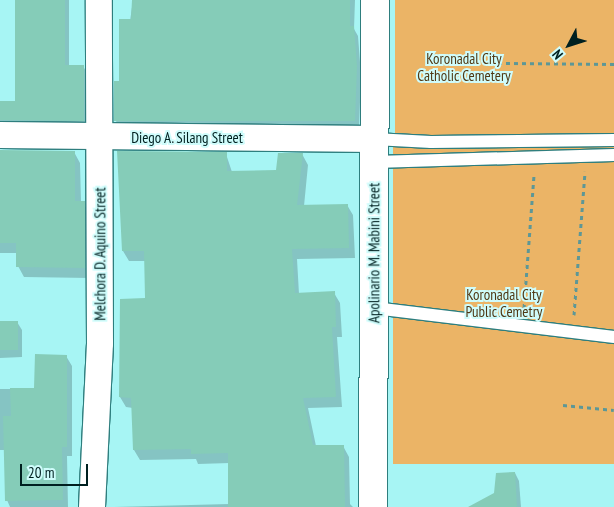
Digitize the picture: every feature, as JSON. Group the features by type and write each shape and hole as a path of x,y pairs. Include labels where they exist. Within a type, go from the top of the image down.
{"street":[{"name":"Melchora D. Aquino Street","path":"92,507 100,343 99,0"},
{"name":"Apolinario M. Mabini Street","path":"373,507 375,0"},
{"name":"Diego A. Silang Street","path":"0,135 374,150"}],"lane":[{"path":"374,150 431,142 614,140"},
{"path":"374,150 535,157 614,155"},
{"path":"374,308 614,337"}],"path":[{"path":"498,63 614,64"},
{"path":"573,332 586,156"},
{"path":"523,326 535,157"},
{"path":"563,405 614,410"}],"green space":[{"name":"Koronadal City Catholic Cemetery","path":"395,0 614,0 614,136 395,136"},
{"name":"Koronadal City Public Cemetry","path":"393,143 614,143 614,464 393,464"}],"building":[{"path":"15,0 65,0 65,65 84,65 84,121 0,120 0,101 15,101"},
{"path":"132,0 350,0 350,26 354,26 357,66 355,121 114,121 114,81 119,81 119,19 131,19"},
{"path":"0,150 75,151 75,201 85,201 85,268 16,267 16,243 0,243"},
{"path":"117,151 227,152 227,171 276,170 278,153 303,153 297,205 348,204 349,248 292,249 295,293 335,291 336,327 332,327 336,397 303,398 313,445 344,445 345,507 228,507 228,453 191,454 191,449 133,450 131,398 119,397 120,299 145,298 144,251 122,251"},
{"path":"0,321 18,321 18,350 0,350"},
{"path":"35,354 67,355 67,447 62,447 63,500 5,501 3,416 11,416 10,388 34,388"},
{"path":"515,472 517,507 468,507 494,493 496,473"}]}
